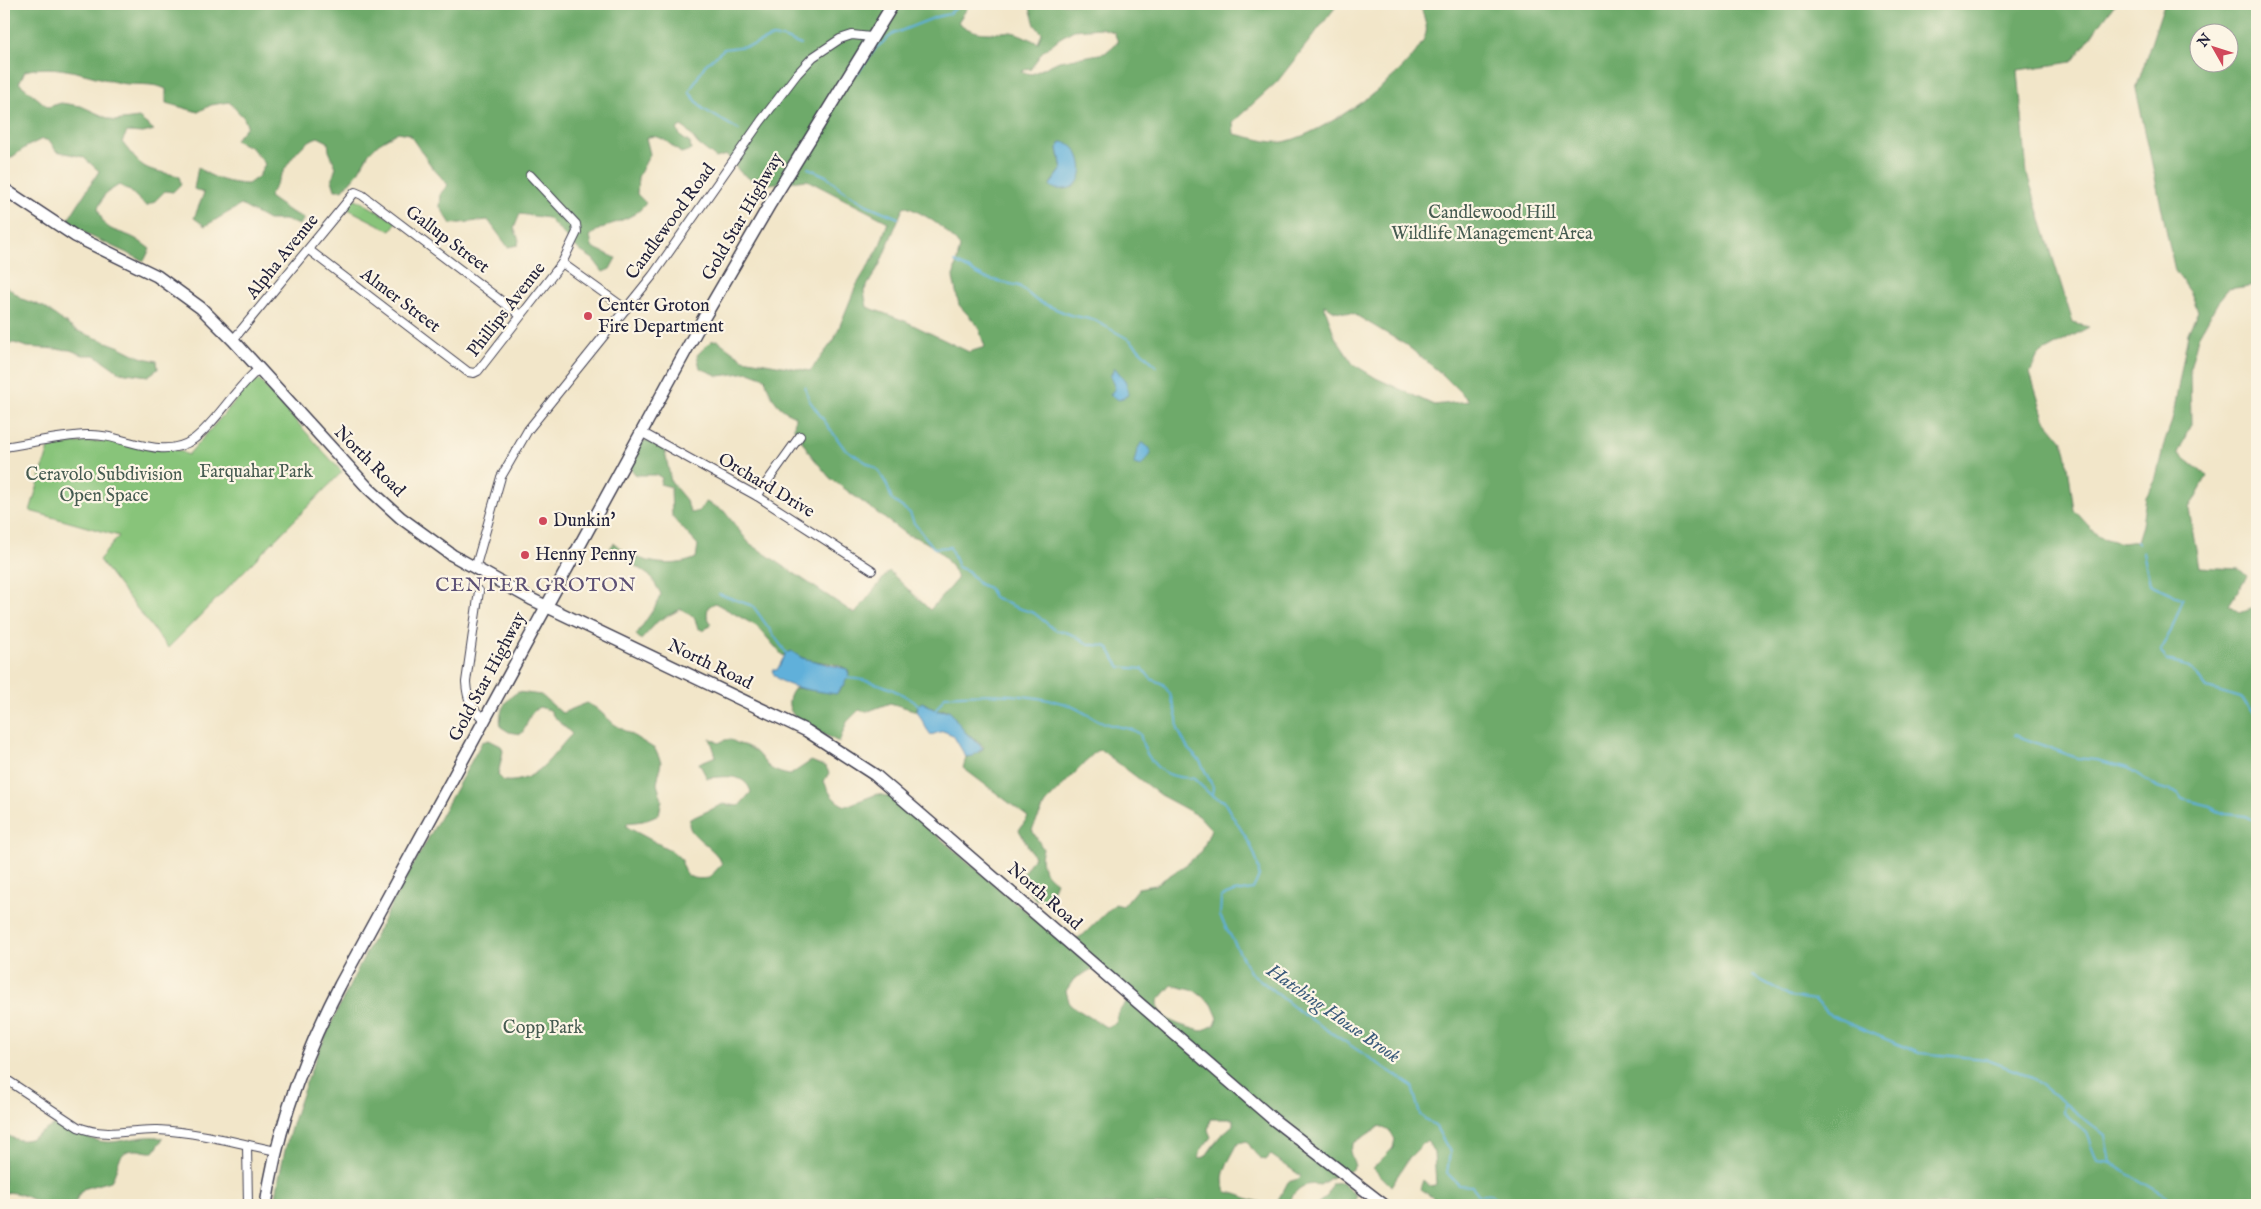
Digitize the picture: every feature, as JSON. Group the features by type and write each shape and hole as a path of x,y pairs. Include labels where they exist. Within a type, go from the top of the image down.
{"main road":[{"name":"Gold Star Highway","path":"266,1205 276,1151 296,1084 323,1018 545,606 756,228 893,4"},
{"name":"North Road","path":"4,189 76,236 157,276 201,308 233,340 368,488 429,539 475,569 545,606 807,731 875,775 1274,1120 1384,1205"}],"street":[{"name":"Candlewood Road","path":"475,569 501,477 519,444 538,417 626,309 797,74 821,51 840,39 857,35 872,37"},
{"name":"Phillips Avenue","path":"474,374 562,263 577,232 576,224 530,175"},
{"name":"Alpha Avenue","path":"233,340 309,250 349,196 355,192"},
{"name":"Gallup Street","path":"355,192 376,205 520,315"},
{"name":"Almer Street","path":"309,250 474,374"},
{"path":"562,263 626,309"},
{"path":"4,447 88,435 121,439 160,449 176,448 195,438 242,384 259,369"},
{"name":"Orchard Drive","path":"642,432 757,496 872,570"},
{"path":"757,496 800,436"},
{"path":"479,591 466,682 467,696 474,712 484,720"},
{"path":"4,1078 78,1127 91,1132 108,1134 143,1130 180,1132 276,1151"},
{"path":"247,1145 248,1205"}],"green space":[{"path":"4,4 970,4 958,22 968,29 991,33 1012,32 1038,43 1042,33 1035,25 1029,4 1338,4 1277,82 1233,122 1234,134 1266,141 1283,142 1300,137 1342,115 1365,100 1404,66 1418,49 1426,33 1426,23 1420,4 2115,4 2072,62 2018,70 2027,174 2073,323 2089,327 2038,355 2030,373 2044,418 2063,441 2074,510 2099,537 2122,543 2137,541 2142,525 2146,497 2155,481 2165,440 2172,421 2188,333 2198,311 2191,293 2175,271 2136,89 2164,4 2257,4 2257,285 2228,289 2219,300 2198,337 2190,368 2191,424 2178,453 2207,476 2189,509 2199,567 2239,569 2247,576 2229,605 2240,613 2257,607 2257,1205 1444,1205 1420,1189 1423,1180 1431,1187 1436,1184 1434,1153 1427,1140 1409,1158 1391,1186 1373,1168 1393,1148 1395,1139 1389,1131 1380,1126 1354,1143 1350,1152 1355,1166 1350,1171 1342,1171 1320,1185 1314,1184 1300,1188 1293,1195 1288,1205 275,1205 279,1177 292,1123 321,1046 378,931 482,742 489,740 501,746 503,751 498,775 504,781 516,781 535,773 572,734 554,717 550,710 539,707 530,717 521,734 509,732 501,727 500,721 504,706 509,698 518,692 541,695 562,713 587,703 596,708 614,724 655,749 661,762 657,784 662,800 659,814 643,821 627,823 627,827 672,851 682,860 684,871 698,879 709,878 722,864 713,851 691,830 689,825 690,819 723,804 739,806 751,792 744,781 733,777 707,778 699,763 716,756 710,738 719,743 728,740 747,746 757,753 770,768 784,774 790,775 811,761 826,767 829,773 824,781 828,789 835,799 846,806 877,794 892,797 1065,945 1083,935 1115,904 1123,906 1138,888 1155,885 1187,864 1202,851 1211,829 1199,816 1160,795 1101,750 1096,751 1045,804 1032,830 1043,849 1041,859 1043,868 1056,882 1049,899 1035,899 1020,878 1034,857 1019,830 1028,817 963,768 966,757 981,751 984,747 965,732 945,709 937,711 924,703 917,707 917,711 890,703 866,712 859,710 847,722 839,742 801,722 789,707 789,698 795,688 838,693 844,685 849,671 843,667 805,659 791,651 785,656 782,655 758,627 715,603 708,607 707,615 711,624 704,631 698,628 694,617 681,609 658,621 641,640 636,635 655,607 661,594 651,577 610,548 614,543 632,555 664,564 686,562 696,558 698,545 672,517 671,487 660,484 662,478 657,475 636,475 630,468 642,442 647,440 665,451 671,482 686,500 691,513 699,511 706,502 724,511 749,543 855,614 889,571 930,610 957,579 950,564 938,551 923,541 907,535 830,478 810,454 794,428 795,416 783,410 775,401 769,391 765,378 749,372 719,376 700,368 697,355 711,341 717,340 743,359 810,371 834,340 856,286 879,248 888,222 807,180 759,185 740,172 727,155 716,158 698,144 687,130 681,126 677,129 681,137 690,143 691,150 681,153 660,138 646,138 650,154 638,177 637,194 646,203 634,214 604,227 590,236 592,247 616,258 610,269 603,272 593,259 580,251 548,218 520,214 514,228 519,240 518,245 508,247 488,220 451,224 440,207 441,193 448,185 432,167 409,134 398,132 379,143 369,153 357,174 343,190 335,190 332,180 336,167 329,151 328,142 318,137 302,147 289,162 269,197 289,211 304,218 300,225 284,220 268,220 241,205 205,226 194,218 204,193 194,189 198,167 222,180 248,184 259,176 265,164 252,148 235,140 247,126 244,118 229,102 211,105 198,112 166,103 166,89 160,87 120,83 61,69 49,68 25,71 19,83 48,107 61,103 81,106 114,121 139,118 154,130 143,133 127,132 122,142 141,164 152,170 179,176 181,184 173,192 165,191 154,202 146,206 130,191 119,185 105,194 98,208 104,223 108,227 136,239 150,249 144,261 88,235 68,220 99,171 83,157 56,151 50,141 42,139 26,147 4,163","holes":["1101,28 1114,32 1118,42 1105,53 1059,61 1032,74 1021,72 1028,68 1030,70 1042,52 1074,30","1058,148 1074,187 1057,189 1050,184 1062,169","904,206 928,217 942,228 960,247 953,278 959,305 978,326 985,347 969,352 905,321 867,307 864,291 879,266","1324,305 1335,311 1354,314 1406,345 1442,374 1469,401 1434,405 1376,378 1353,364 1335,337","1094,968 1129,1000 1119,1011 1116,1023 1106,1027 1070,1005 1066,991 1074,979","1172,985 1195,991 1212,1004 1218,1018 1215,1025 1201,1031 1180,1025 1167,1018 1162,1014 1158,1001","1210,1119 1233,1119 1233,1125 1220,1136 1205,1157 1199,1158 1201,1150 1211,1137 1208,1130","1247,1141 1260,1158 1266,1160 1271,1155 1301,1176 1288,1182 1278,1201 1272,1203 1255,1201 1227,1192 1224,1186 1224,1174 1238,1143"]},
{"path":"356,199 396,222 391,231 344,207 349,200"},
{"path":"4,284 22,299 44,307 75,330 120,347 140,357 157,361 158,369 148,376 119,372 95,355 83,355 70,350 27,347 14,343 4,344"},
{"name":"Farquahar Park","path":"259,380 342,472 168,648 99,560 119,536 30,511 49,448 100,441 140,442 175,449 188,455 252,382"},
{"path":"59,1124 88,1137 106,1142 143,1137 163,1139 154,1152 128,1151 121,1157 111,1181 83,1189 73,1205 48,1206 20,1194 4,1193 4,1133 13,1138 27,1140"},
{"path":"1341,1182 1357,1196 1352,1205 1316,1205 1327,1196 1332,1183"}],"water":[{"path":"1061,142 1069,144 1075,150 1079,157 1081,174 1073,187 1058,189 1050,185 1062,169 1058,148"},
{"path":"1115,368 1126,382 1128,395 1119,400 1110,395 1115,388 1110,376"},
{"path":"1142,442 1150,449 1151,454 1141,466 1134,464 1137,450"},
{"path":"791,651 802,658 847,669 849,674 844,685 836,694 800,688 782,681 772,670 777,670 786,653"},
{"path":"922,702 937,711 949,710 965,732 983,748 973,756 966,757 953,735 943,731 931,735 917,711 918,705"}],"waterway":[{"path":"857,74 876,48 893,34 936,17 949,14 961,4"},
{"path":"739,130 703,109 689,92 705,65 724,49 753,45 772,37 783,38 801,45"},
{"path":"808,168 826,176 841,189 867,205 898,218"},
{"path":"955,262 985,278 1019,286 1037,301 1070,315 1094,320 1130,340 1156,366"},
{"path":"805,387 809,400 844,448 878,470 887,485 892,500 910,513 914,523 934,548 950,547 958,567 968,571 979,584 989,588 994,597 1034,613 1055,630 1073,635 1089,645 1107,647 1120,667 1143,669 1151,679 1163,684 1170,694 1177,718 1178,730 1188,749 1200,761 1213,787 1212,796"},
{"path":"2143,552 2150,584 2183,599 2171,631 2160,650 2167,661 2190,667 2207,688 2241,698 2257,715"},
{"name":"Hatching House Brook","path":"719,594 753,606 787,654"},
{"name":"Hatching House Brook","path":"845,678 884,686 919,705"},
{"name":"Hatching House Brook","path":"935,711 945,696 960,695 1021,696 1066,704 1103,722 1131,729 1140,734 1147,753 1157,767 1182,778 1193,778 1212,796 1224,801 1251,846 1258,865 1259,875 1253,889 1234,892 1221,897 1220,916 1250,972 1300,1012 1412,1086 1420,1115 1436,1127 1450,1152 1447,1173 1459,1185 1472,1186 1479,1195 1492,1194 1500,1205"},
{"path":"2015,735 2077,758 2096,760 2128,768 2157,787 2178,793 2182,799 2210,806 2225,814 2246,816 2257,822"},
{"path":"1753,976 1792,997 1815,1000 1831,1016 1919,1053 1985,1059 2034,1079 2105,1135 2110,1163 2181,1205"},
{"path":"2064,1104 2063,1112 2087,1133 2098,1161 2110,1163"}],"place":[{"name":"Center Groton Fire Department","path":"588,316"},
{"name":"Dunkin'","path":"543,521"},
{"name":"Henny Penny","path":"525,555"}],"district":[{"name":"CENTER GROTON","path":"536,585"}],"park label":[{"name":"Candlewood Hill Wildlife Management Area","path":"1492,223"},
{"name":"Ceravolo Subdivision Open Space","path":"104,485"},
{"name":"Copp Park","path":"543,1028"}]}
